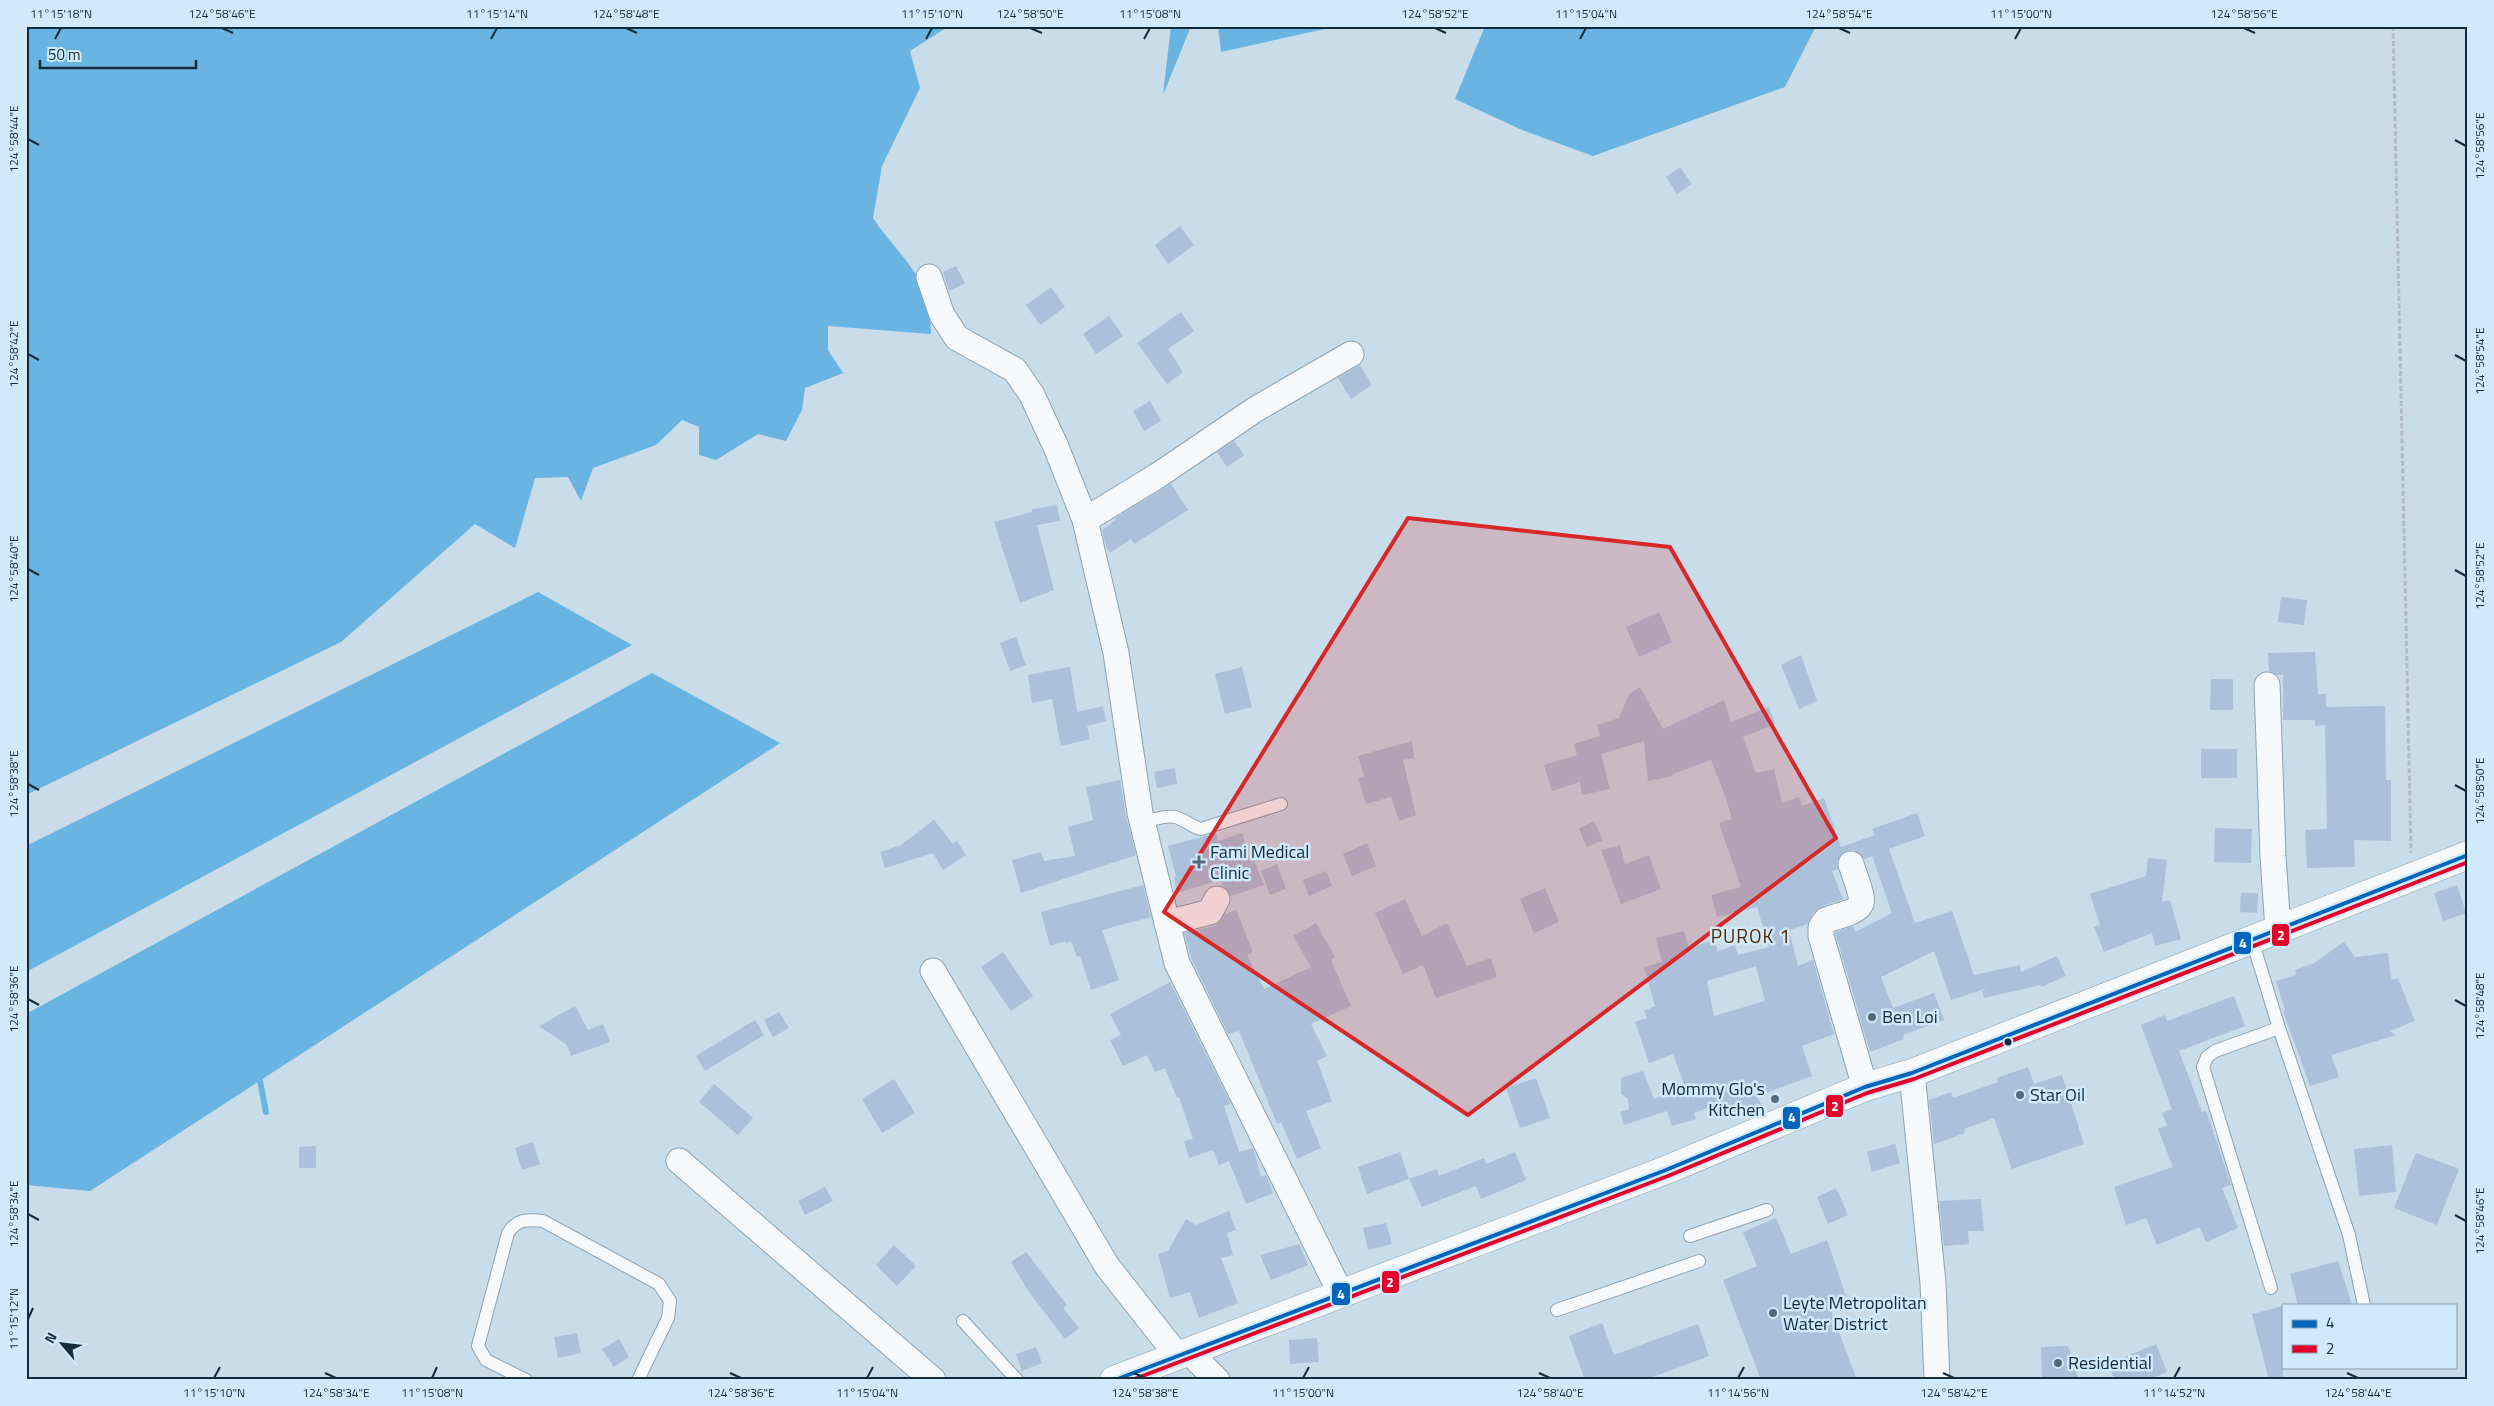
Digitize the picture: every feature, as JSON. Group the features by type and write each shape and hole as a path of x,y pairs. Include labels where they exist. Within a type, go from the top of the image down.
{"main road":[{"path":"1114,1380 1340,1292 1666,1170 1865,1087 1912,1073 2468,855"}],"street":[{"path":"929,277 942,315 957,338 1015,370 1032,395 1056,447 1085,520 1116,653 1143,822 1177,963 1340,1292"},
{"path":"1085,520 1157,476 1256,409 1351,354"},
{"path":"2267,685 2272,856 2278,930"},
{"path":"1851,864 1862,898 1861,906 1856,911 1826,920 1821,927 1821,936 1865,1087"},
{"path":"1167,923 1210,912 1217,899"},
{"path":"933,971 1107,1266 1183,1353 1217,1380"},
{"path":"1912,1073 1933,1283 1937,1380"},
{"path":"679,1161 933,1380"}],"lane":[{"path":"1143,822 1167,816 1177,817 1191,826 1202,829 1281,804"},
{"path":"2252,940 2278,1028 2349,1234 2364,1304"},
{"path":"2271,1288 2203,1067 2207,1058 2215,1051 2278,1028"},
{"path":"1690,1236 1768,1210"},
{"path":"526,1380 486,1360 478,1346 508,1233 512,1226 523,1220 543,1222 659,1284 670,1301 668,1318 638,1380"},
{"path":"1557,1310 1699,1261"},
{"path":"963,1321 1017,1380"}],"path":[{"path":"2393,26 2412,877"}],"highlighted area":[{"path":"1408,518 1670,547 1836,838 1468,1115 1164,912"}],"water":[{"path":"26,26 949,26 910,51 920,88 882,166 873,218 906,260 926,294 930,313 931,334 828,326 828,350 843,373 805,388 802,410 786,441 758,434 716,460 699,455 699,427 682,420 656,445 593,468 581,501 568,477 535,478 515,548 475,524 341,642 26,795"},
{"path":"1171,26 1191,26 1163,95"},
{"path":"1218,26 1338,26 1221,52"},
{"path":"1485,26 1816,26 1785,87 1593,156 1522,130 1455,99"},
{"path":"538,592 632,645 26,972 26,846"},
{"path":"652,673 780,743 90,1191 26,1185 26,1014"}],"building":[{"path":"1680,167 1692,184 1677,194 1666,177"},
{"path":"1180,226 1194,245 1168,264 1155,245"},
{"path":"956,266 965,283 949,291 943,272"},
{"path":"1051,287 1065,307 1040,325 1026,305"},
{"path":"1181,312 1194,331 1168,349 1183,372 1167,384 1137,343"},
{"path":"1109,316 1123,336 1096,354 1083,334"},
{"path":"1360,365 1372,385 1351,399 1338,378"},
{"path":"1150,401 1161,421 1144,431 1133,411"},
{"path":"1234,441 1244,455 1227,467 1217,452"},
{"path":"1171,484 1188,510 1134,544 1131,539 1110,553 1102,530 1116,520 1115,518"},
{"path":"1057,505 1060,521 1037,525 1054,590 1020,603 994,522 1032,512 1032,509"},
{"path":"2281,597 2307,600 2304,625 2278,622"},
{"path":"1659,612 1672,642 1639,657 1626,627"},
{"path":"1016,637 1026,665 1010,671 1000,643"},
{"path":"2315,652 2318,694 2326,694 2326,707 2385,706 2386,780 2391,780 2391,841 2354,840 2355,867 2307,868 2305,830 2327,829 2325,725 2315,726 2315,720 2283,720 2283,675 2277,675 2269,671 2268,653"},
{"path":"1801,655 1817,701 1799,709 1781,665"},
{"path":"1070,667 1077,712 1103,706 1106,721 1087,726 1090,739 1061,746 1052,699 1032,703 1028,675"},
{"path":"1242,667 1252,707 1225,714 1215,674"},
{"path":"2211,679 2233,679 2233,710 2210,710"},
{"path":"1640,687 1663,729 1724,700 1731,722 1769,707 1775,724 1743,737 1756,773 1774,769 1782,803 1799,797 1802,806 1824,798 1841,847 1875,835 1872,829 1917,813 1925,836 1889,849 1915,923 1952,911 1974,975 2020,965 2021,972 2057,956 2066,976 2041,987 2040,985 1984,998 1982,991 1988,988 1951,1000 1934,951 1881,977 1893,1008 1934,993 1944,1020 1903,1035 1904,1039 1870,1052 1835,932 1853,926 1855,932 1892,913 1872,856 1864,859 1854,850 1846,851 1837,861 1838,869 1832,871 1843,899 1821,907 1814,912 1808,924 1789,930 1798,966 1813,960 1834,1034 1802,1046 1812,1076 1757,1096 1762,1106 1732,1116 1726,1101 1694,1113 1696,1119 1672,1126 1667,1111 1624,1125 1620,1112 1629,1109 1628,1099 1621,1094 1621,1078 1643,1071 1654,1099 1685,1087 1673,1054 1649,1063 1635,1022 1647,1018 1644,1011 1655,1006 1644,967 1662,962 1656,938 1684,931 1689,948 1714,940 1718,951 1735,945 1738,955 1769,947 1757,907 1717,917 1711,895 1741,887 1719,823 1732,819 1711,760 1672,774 1673,776 1648,781 1644,741 1601,754 1610,789 1582,795 1580,782 1552,791 1544,765 1577,755 1574,744 1600,736 1597,725 1619,718 1629,694","holes":["1756,966 1765,1001 1714,1016 1707,981"]},
{"path":"1412,741 1414,758 1403,760 1416,815 1399,821 1391,797 1366,804 1358,778 1364,776 1358,756"},
{"path":"2201,749 2237,749 2237,778 2201,778"},
{"path":"1175,768 1177,784 1157,788 1154,772"},
{"path":"1120,780 1126,816 1136,855 1021,893 1012,860 1041,852 1044,861 1075,856 1068,827 1093,820 1086,787"},
{"path":"934,820 953,844 957,841 966,855 943,870 933,853 885,868 880,852 901,845"},
{"path":"1594,821 1603,840 1587,847 1579,829"},
{"path":"2215,828 2252,829 2251,863 2214,862"},
{"path":"1216,833 1218,841 1242,833 1250,861 1254,860 1264,885 1231,896 1219,880 1177,893 1174,877 1176,876 1168,846"},
{"path":"1367,843 1376,866 1352,876 1343,854"},
{"path":"1620,845 1625,864 1649,855 1661,889 1621,904 1601,850"},
{"path":"2148,858 2167,860 2162,902 2170,900 2181,939 2155,946 2152,933 2104,952 2094,927 2100,925 2090,894 2146,876"},
{"path":"1277,864 1286,889 1270,895 1261,871"},
{"path":"1326,871 1332,886 1309,896 1303,880"},
{"path":"1143,885 1151,917 1102,930 1119,980 1091,990 1080,956 1077,957 1071,941 1050,946 1041,912"},
{"path":"2457,885 2466,913 2443,921 2434,893"},
{"path":"1545,888 1559,922 1534,933 1520,899"},
{"path":"2241,893 2258,893 2257,913 2240,912"},
{"path":"1405,899 1422,936 1447,923 1467,966 1491,958 1497,977 1436,998 1423,965 1403,974 1375,913"},
{"path":"1236,910 1253,952 1247,955 1264,989 1311,967 1293,936 1316,923 1335,957 1331,960 1351,1006 1311,1024 1327,1056 1317,1061 1332,1101 1306,1111 1321,1148 1297,1159 1281,1122 1277,1124 1239,1031 1228,1034 1191,958 1184,933 1214,926 1219,923 1225,914"},
{"path":"2344,942 2355,957 2388,953 2391,980 2398,978 2415,1021 2390,1031 2396,1035 2331,1055 2339,1077 2310,1086 2283,1011 2285,1010 2276,981 2296,975 2295,970 2314,963"},
{"path":"1003,952 1033,996 1011,1011 981,967"},
{"path":"1170,982 1231,1104 1224,1106 1239,1152 1253,1148 1261,1177 1266,1175 1273,1193 1246,1204 1229,1161 1219,1165 1213,1150 1189,1158 1184,1141 1193,1139 1179,1097 1177,1098 1165,1068 1155,1072 1147,1055 1123,1066 1110,1040 1121,1035 1110,1014"},
{"path":"2234,996 2245,1026 2179,1051 2202,1112 2206,1111 2219,1148 2231,1185 2222,1188 2238,1228 2206,1242 2200,1227 2157,1245 2146,1218 2126,1225 2114,1187 2173,1167 2158,1129 2167,1125 2162,1113 2172,1109 2141,1025 2165,1015 2167,1021"},
{"path":"575,1006 588,1030 603,1024 610,1042 571,1056 567,1045 539,1026"},
{"path":"779,1012 789,1028 773,1037 764,1020"},
{"path":"755,1020 764,1035 705,1071 696,1056"},
{"path":"2028,1067 2034,1084 2062,1075 2084,1144 2012,1169 1994,1118 1964,1129 1965,1133 1934,1144 1929,1100 1951,1092 1953,1098 1998,1082 1997,1078"},
{"path":"1536,1078 1550,1118 1520,1128 1506,1088"},
{"path":"894,1079 915,1113 882,1133 862,1099"},
{"path":"714,1084 753,1118 738,1135 699,1102"},
{"path":"533,1142 540,1164 522,1170 515,1148"},
{"path":"1895,1144 1900,1163 1872,1172 1867,1152"},
{"path":"2392,1145 2396,1192 2359,1196 2354,1149"},
{"path":"316,1146 316,1168 299,1168 299,1147"},
{"path":"1400,1152 1409,1179 1367,1194 1358,1167"},
{"path":"1515,1152 1526,1180 1481,1199 1476,1186 1422,1207 1409,1179 1437,1169 1439,1176 1484,1158 1486,1164"},
{"path":"2416,1153 2459,1169 2437,1225 2394,1208"},
{"path":"825,1187 833,1201 805,1215 798,1201"},
{"path":"1836,1188 1848,1215 1828,1224 1817,1197"},
{"path":"1981,1199 1984,1231 1968,1231 1969,1244 1944,1246 1939,1201"},
{"path":"1229,1211 1236,1230 1227,1233 1233,1255 1221,1258 1238,1303 1199,1318 1190,1292 1170,1298 1158,1254 1168,1251 1186,1219 1196,1225"},
{"path":"1776,1218 1791,1254 1827,1240 1846,1296 1828,1303 1857,1380 1761,1380 1723,1280 1757,1266 1743,1232"},
{"path":"1386,1223 1392,1244 1368,1250 1363,1228"},
{"path":"1299,1244 1308,1265 1271,1280 1260,1255"},
{"path":"894,1245 916,1266 897,1286 876,1265"},
{"path":"1026,1252 1067,1305 1063,1308 1079,1328 1065,1339 1029,1292 1011,1262"},
{"path":"2338,1261 2352,1304 2298,1304 2290,1274"},
{"path":"2282,1306 2283,1380 2269,1380 2252,1314"},
{"path":"1602,1323 1614,1355 1698,1324 1709,1356 1645,1380 1585,1380 1569,1336"},
{"path":"577,1333 581,1353 558,1358 554,1337"},
{"path":"1317,1338 1319,1362 1290,1364 1289,1340"},
{"path":"619,1339 629,1357 614,1367 602,1349"},
{"path":"2156,1344 2167,1372 2149,1380 2115,1380 2108,1364"},
{"name":"Residential","path":"2068,1346 2079,1380 2042,1380 2041,1347"},
{"path":"1036,1347 1042,1363 1022,1371 1016,1354"}],"waterway":[{"path":"260,1081 266,1112"}],"transit line":[{"name":"4","path":"1115,1380 1666,1170 1865,1087 1912,1073 2468,855"},
{"name":"2","path":"1132,1380 1668,1176 1867,1093 1914,1079 2468,862"}],"place":[{"name":"Fami Medical Clinic","path":"1199,862"},
{"name":"Ben Loi","path":"1872,1017"},
{"name":"Star Oil","path":"2020,1095"},
{"name":"Mommy Glo's Kitchen","path":"1775,1099"},
{"name":"Leyte Metropolitan Water District","path":"1773,1313"},
{"name":"Residential","path":"2058,1363"}],"district":[{"name":"PUROK 1","path":"1751,936"}]}
